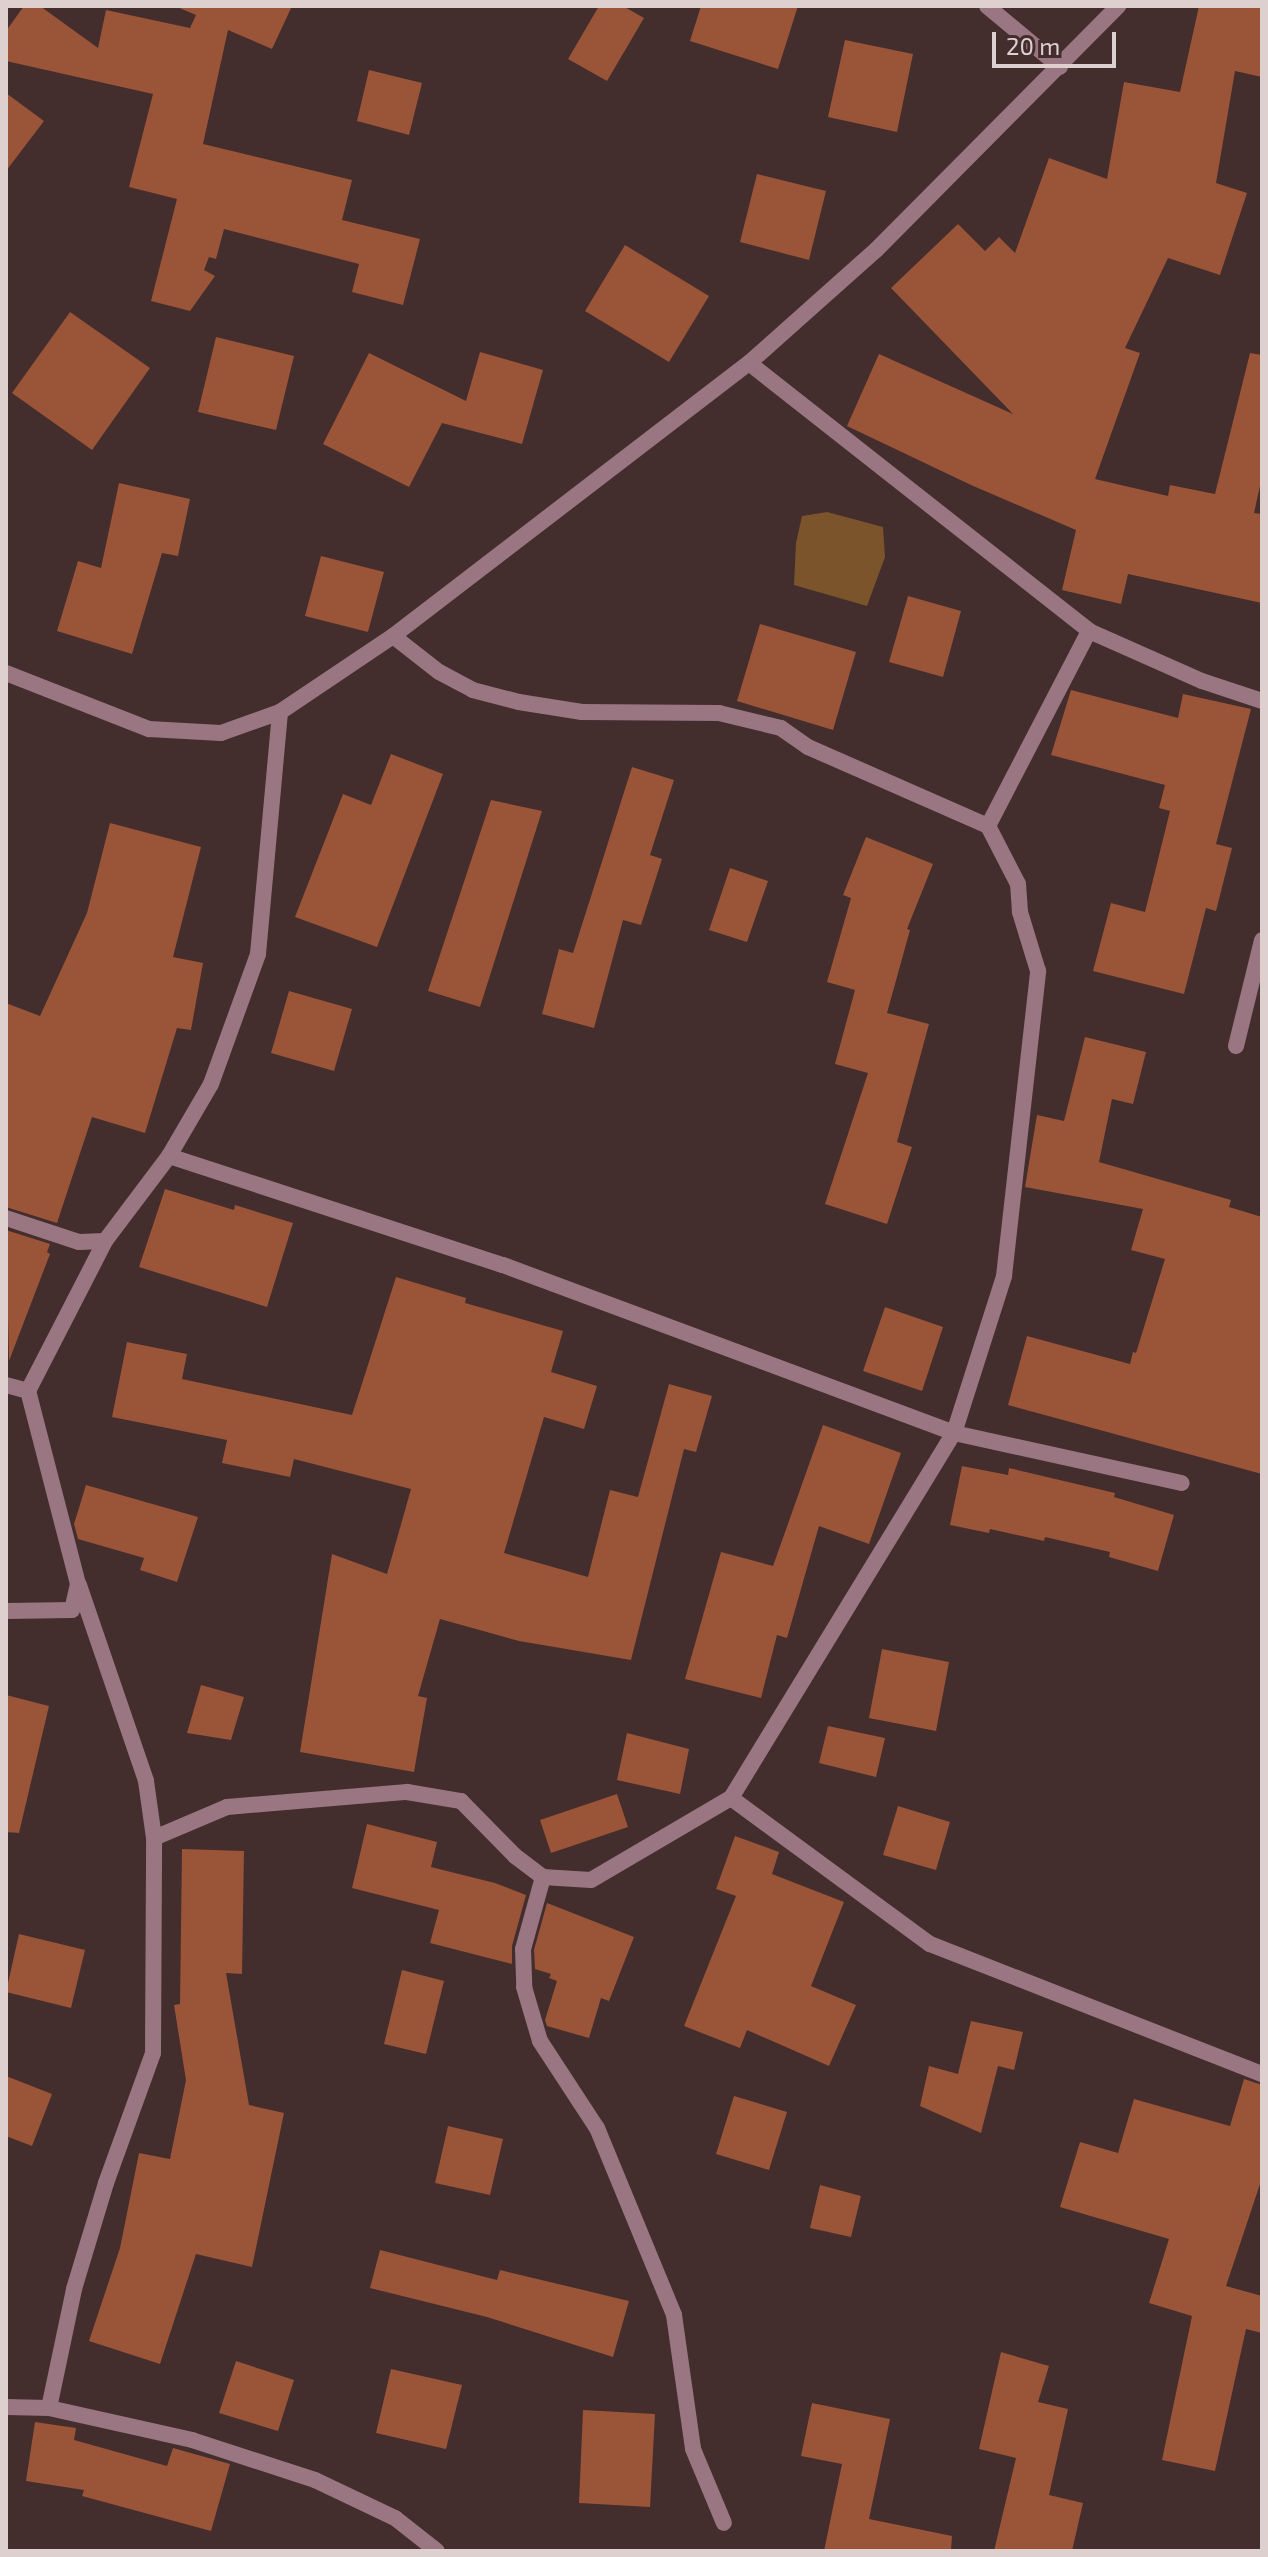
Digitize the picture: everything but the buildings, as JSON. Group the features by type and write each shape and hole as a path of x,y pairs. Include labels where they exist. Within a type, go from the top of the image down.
{"street":[{"path":"987,6 1060,67"},
{"path":"6,673 149,729 221,733 280,712 393,636 749,363 876,250 1118,6"},
{"path":"749,363 1089,631 1202,681 1262,701"},
{"path":"988,826 1089,631"},
{"path":"154,1838 227,1807 407,1792 461,1801 515,1856 543,1877 591,1880 731,1798 954,1433 1004,1276 1038,971 1020,912 1018,884 988,826 808,747 781,728 719,713 582,712 519,702 473,690 439,672 393,636"},
{"path":"49,2408 74,2289 106,2183 153,2053 154,1838 146,1781 78,1584 28,1391 105,1241 169,1156 211,1084 258,954 280,712"},
{"path":"1236,1046 1262,940"},
{"path":"169,1156 503,1265 954,1433 1182,1483"},
{"path":"6,1218 79,1242 105,1241"},
{"path":"6,1385 28,1391"},
{"path":"6,1611 72,1610 78,1584"},
{"path":"731,1798 930,1944 1262,2074"},
{"path":"543,1877 523,1949 524,1987 540,2041 597,2128 674,2315 693,2449 724,2523"},
{"path":"6,2407 49,2408 192,2440 315,2480 395,2518 437,2551"}],"shaded area":[{"path":"827,512 883,527 885,557 867,606 794,585 796,543 802,516"}]}
